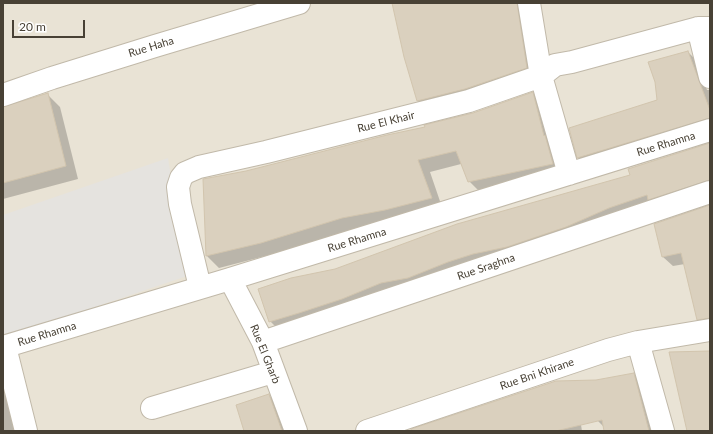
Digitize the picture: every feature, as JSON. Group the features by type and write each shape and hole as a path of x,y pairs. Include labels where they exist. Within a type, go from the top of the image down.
{"street":[{"name":"Rue Haha","path":"3,95 74,71 299,3"},
{"path":"529,3 541,76 569,174"},
{"name":"Rue El Khair","path":"200,287 180,204 178,187 181,178 185,173 199,167 266,152 470,101 541,76 555,65 704,28 710,77"},
{"name":"Rue Rhamna","path":"4,347 230,279 710,130"},
{"name":"Rue Sraghna","path":"263,342 710,192"},
{"name":"Rue El Gharb","path":"230,279 263,342 296,431"},
{"name":"Rue Bni Khirane","path":"367,431 608,350 638,342 710,330"},
{"path":"638,342 663,431"},
{"path":"4,347 26,431"},
{"path":"152,408 273,372"}],"shaded area":[{"path":"3,3 710,3 710,431 3,431"},
{"path":"168,158 187,276 3,338 3,215"}],"building":[{"path":"392,3 517,3 527,68 465,89 417,101 404,57"},
{"path":"688,51 710,110 710,118 577,158 569,128 657,100 655,82 648,62"},
{"path":"533,92 553,164 468,182 456,151 418,160 432,198 385,210 342,218 261,243 206,256 203,179 246,171 387,135 425,127 424,125 473,113"},
{"path":"48,93 66,166 3,183 3,107"},
{"path":"710,143 710,180 648,200 647,195 609,208 566,227 507,247 473,254 408,278 381,283 342,299 269,322 258,289 291,278 335,269 457,224 630,175 628,169"},
{"path":"710,205 710,318 697,320 681,253 662,257 654,224"},
{"path":"710,351 710,431 687,431 669,352"},
{"path":"634,373 649,431 604,431 602,420 556,431 411,431 411,429 556,381 596,380"},
{"path":"269,394 282,431 244,431 236,405"}]}
